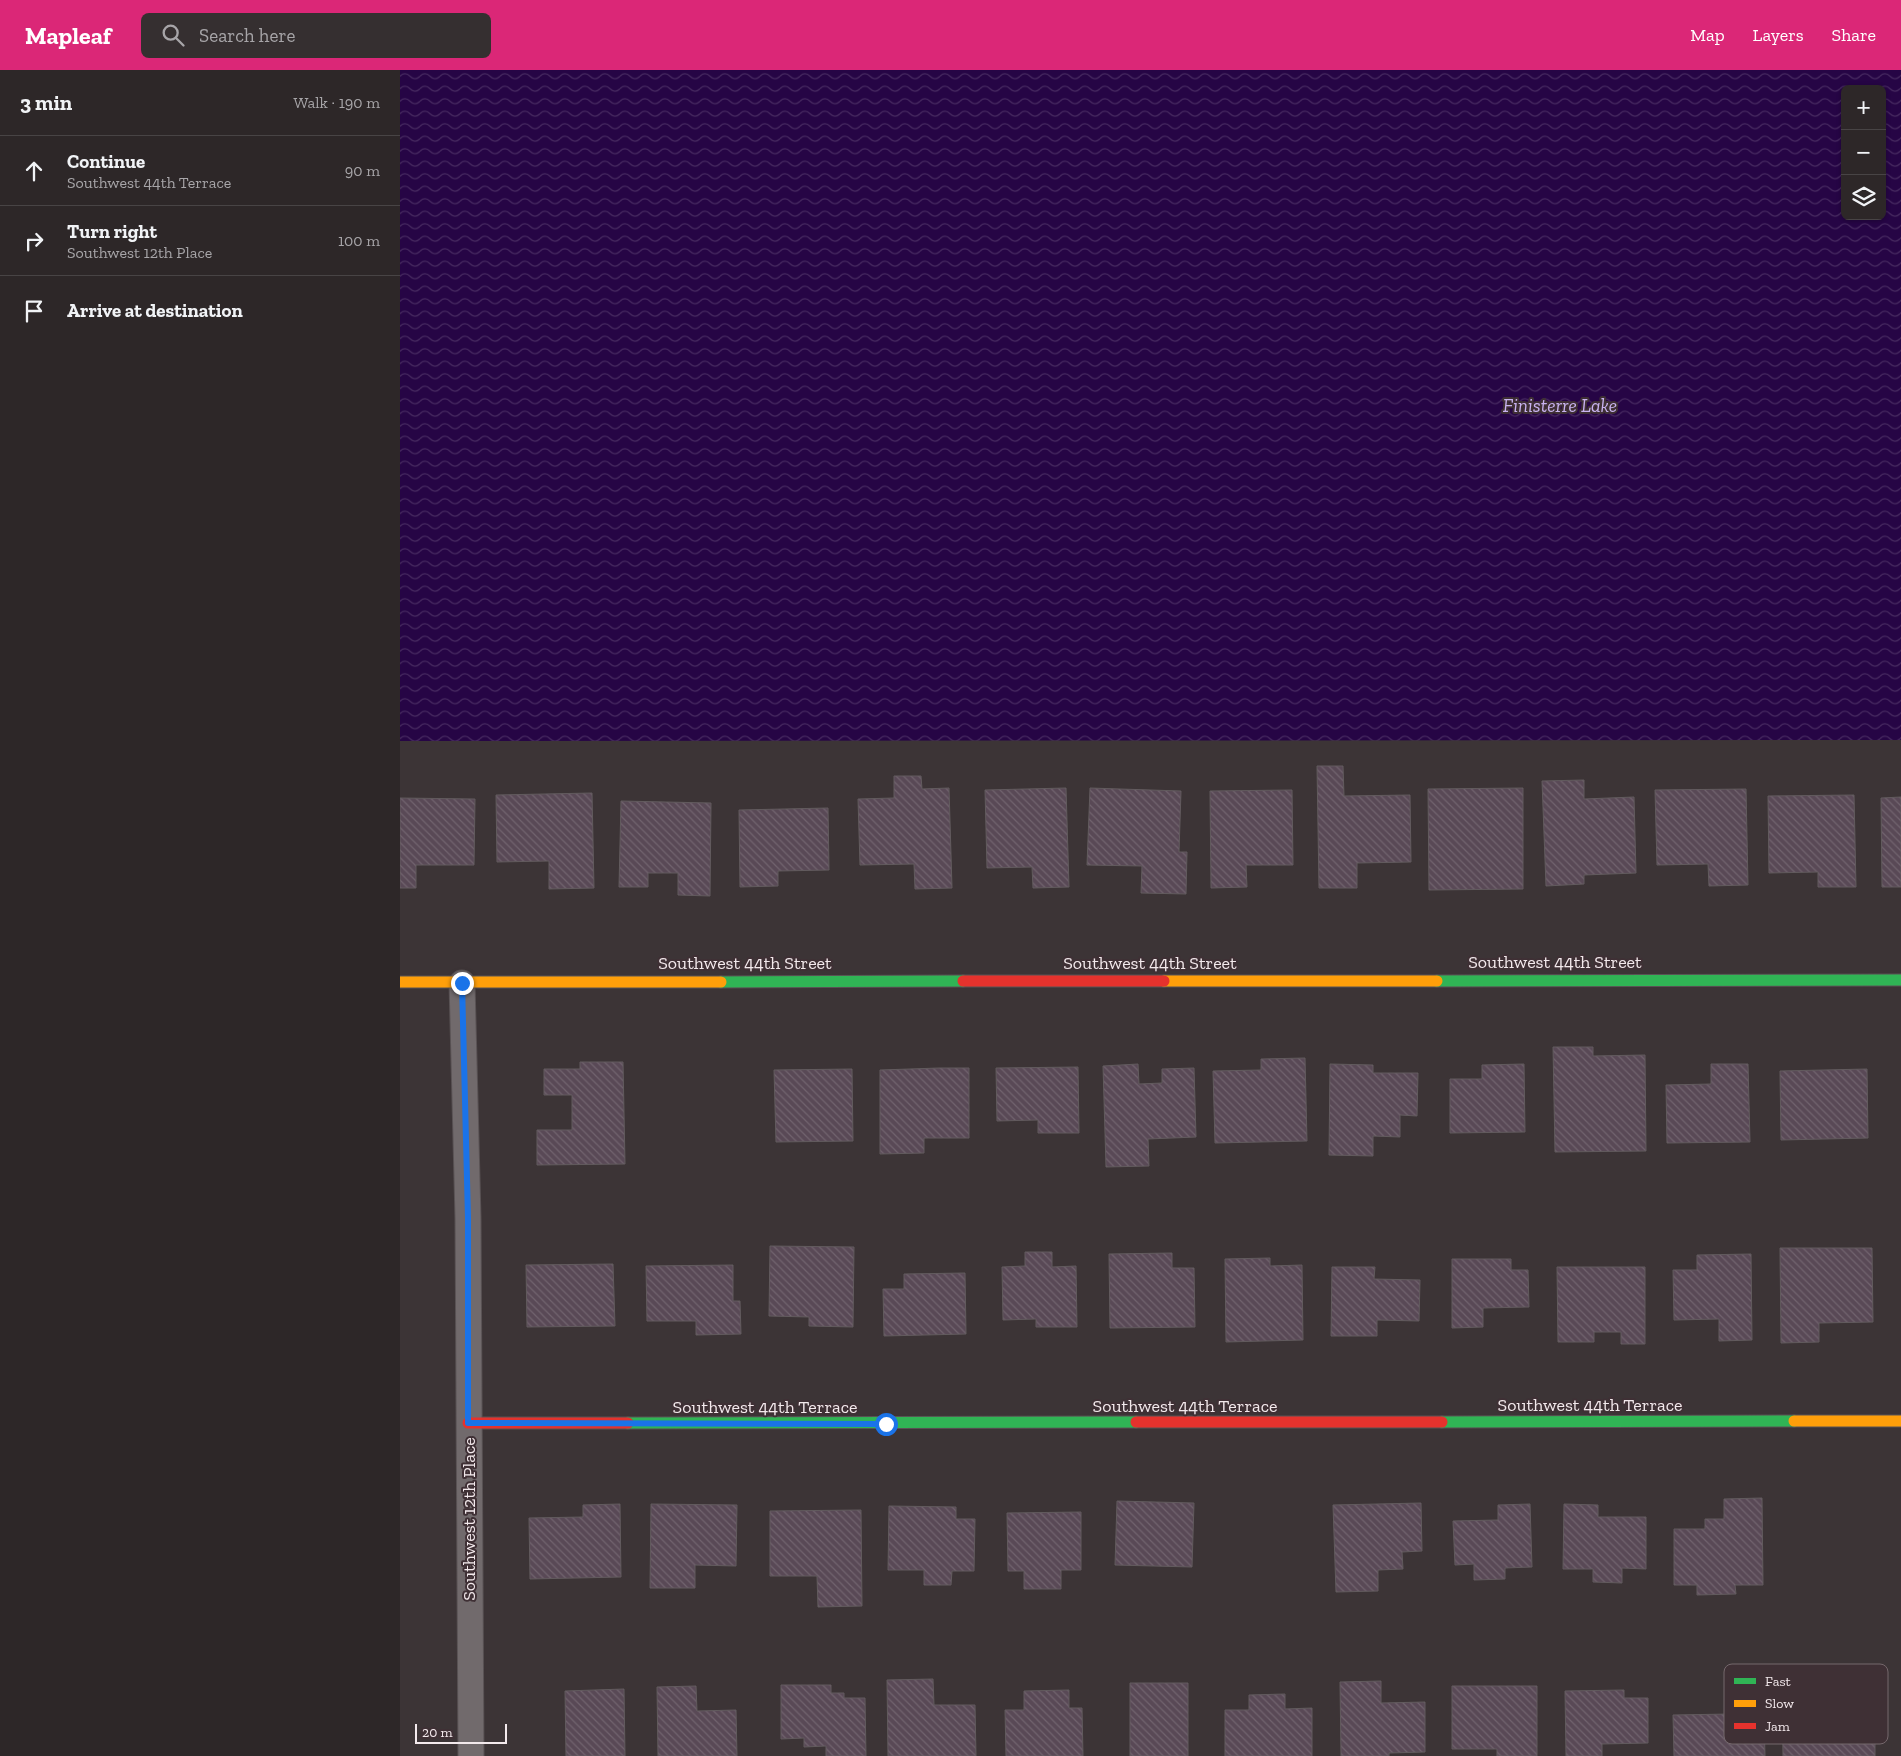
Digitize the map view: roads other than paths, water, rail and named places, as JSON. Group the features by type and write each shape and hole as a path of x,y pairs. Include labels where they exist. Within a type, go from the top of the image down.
{"street":[{"name":"Southwest 44th Street","path":"400,982 770,980 1901,980"},
{"name":"Southwest 12th Place","path":"462,983 468,1218 471,1756"},
{"name":"Southwest 44th Terrace","path":"468,1423 1901,1421"}],"water":[{"name":"Finisterre Lake","path":"400,70 1901,70 1901,740 400,741"}]}
